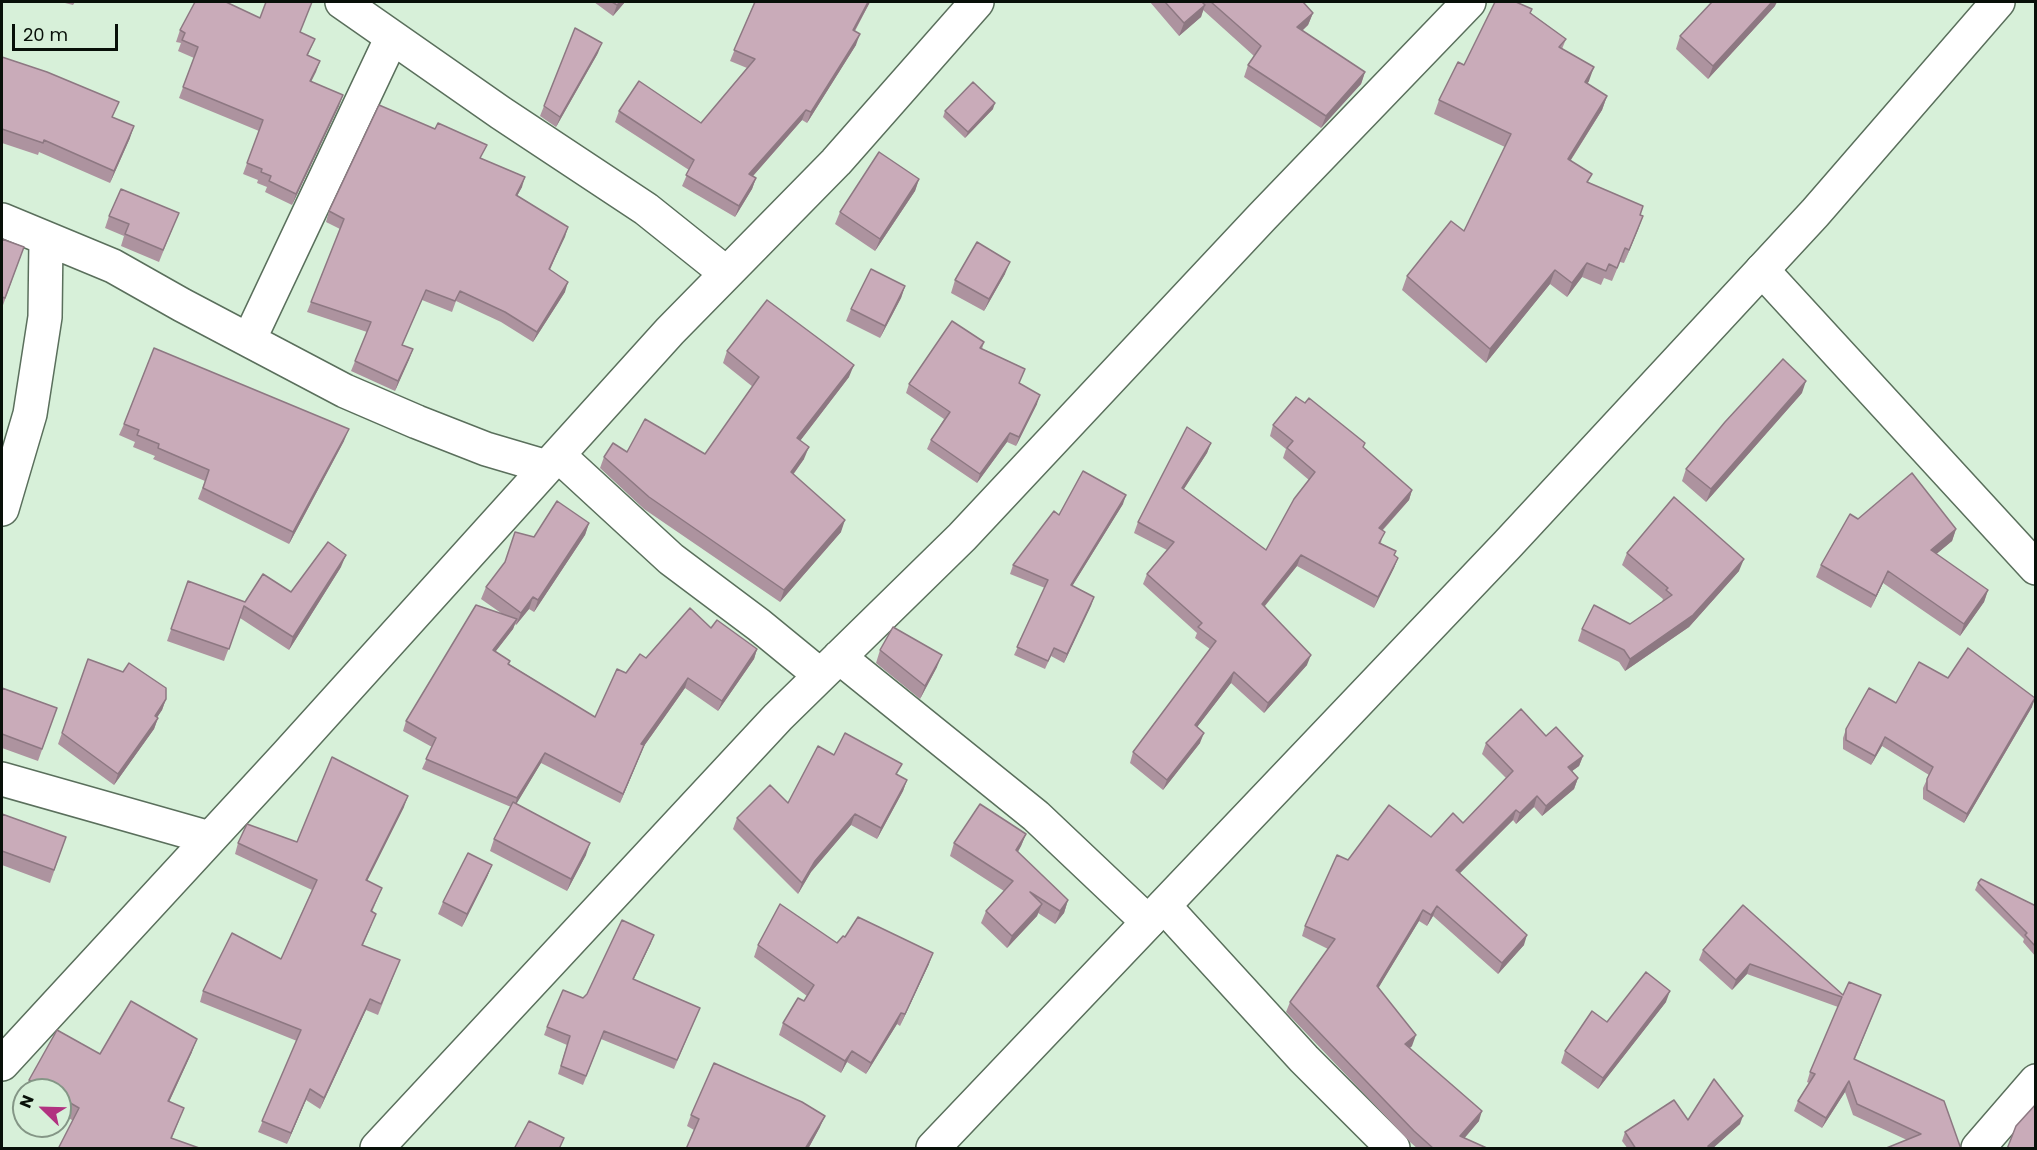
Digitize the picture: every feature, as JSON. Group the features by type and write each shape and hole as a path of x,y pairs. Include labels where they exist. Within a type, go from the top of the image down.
{"street":[{"path":"342,2 646,209 726,273"},
{"path":"2,1064 670,331 836,162 977,2"},
{"path":"377,1149 778,717 962,537 1262,217 1469,2"},
{"path":"933,1149 1507,545 1815,213 1998,2"},
{"path":"249,340 392,37"},
{"path":"2,220 112,266 345,391 486,449 552,461 671,559 759,625 830,666 1036,816 1156,914 1393,1149"},
{"path":"2,509 32,403 45,317 46,239"},
{"path":"1762,270 2036,568"},
{"path":"2,779 210,838"},
{"path":"1978,1149 2036,1081"}],"building":[{"path":"195,2 226,2 260,18 266,2 312,2 300,32 315,39 307,55 320,61 310,81 343,95 296,194 269,181 271,176 261,172 262,169 247,163 263,120 183,87 198,47 182,40 185,33 180,30"},
{"path":"755,2 868,2 853,30 860,34 811,112 806,110 749,174 756,178 739,206 686,175 694,160 619,111 639,81 701,123 755,59 734,50"},
{"path":"1165,2 1202,2 1205,5 1184,23"},
{"path":"1211,2 1303,2 1313,13 1297,27 1365,72 1326,116 1248,65 1261,46"},
{"path":"1495,2 1516,2 1532,9 1530,13 1566,39 1559,47 1594,67 1585,82 1607,96 1568,159 1592,174 1587,182 1643,206 1640,215 1643,216 1629,250 1625,248 1617,268 1609,264 1606,271 1587,263 1572,283 1555,270 1490,349 1407,276 1451,221 1464,231 1511,134 1439,100 1458,62 1464,65"},
{"path":"1712,2 1772,2 1713,66 1680,36"},
{"path":"575,28 602,43 560,117 544,106"},
{"path":"2,57 47,72 119,102 112,117 134,126 114,171 44,140 43,143 2,129"},
{"path":"973,82 995,103 968,132 945,111"},
{"path":"379,105 435,129 438,123 487,145 480,158 525,177 516,195 568,227 549,269 568,282 537,332 505,312 460,291 455,301 426,290 402,345 413,349 398,381 355,361 371,322 311,302 344,219 329,211"},
{"path":"879,152 919,179 880,239 840,212"},
{"path":"121,189 179,213 163,250 125,234 129,224 109,216"},
{"path":"2,239 24,247 5,298 2,297"},
{"path":"977,242 1010,262 989,299 955,280"},
{"path":"871,269 905,286 885,326 851,309"},
{"path":"767,300 854,365 797,438 809,447 791,472 845,520 784,590 649,497 604,457 613,443 627,452 645,419 705,454 759,377 727,351"},
{"path":"952,321 984,342 980,348 1025,369 1019,383 1040,395 1019,437 1010,433 980,474 931,440 950,412 909,384"},
{"path":"154,348 349,429 293,532 203,488 209,470 158,448 159,444 137,435 139,430 124,424"},
{"path":"1783,359 1806,381 1711,489 1686,469 1725,422"},
{"path":"1296,397 1305,403 1309,398 1365,443 1363,447 1412,490 1379,528 1385,532 1379,543 1396,551 1394,555 1398,558 1378,597 1301,555 1262,604 1311,655 1268,703 1234,672 1195,725 1204,733 1167,780 1133,752 1216,641 1198,627 1202,623 1147,574 1174,542 1138,522 1187,427 1211,443 1182,488 1266,550 1294,499 1315,472 1287,448 1293,441 1273,425"},
{"path":"1083,471 1126,495 1071,585 1094,597 1067,654 1054,648 1048,661 1017,647 1048,580 1013,565 1054,511 1059,515"},
{"path":"1912,473 1956,529 1931,550 1988,590 1964,624 1888,571 1876,596 1821,565 1850,514 1858,519"},
{"path":"1674,497 1744,559 1693,615 1630,659 1624,650 1582,629 1594,605 1630,624 1672,595 1666,590 1668,588 1627,553"},
{"path":"557,501 589,523 538,600 533,597 521,613 486,587 505,562 515,532 534,537"},
{"path":"328,542 346,555 293,637 244,606 229,649 171,629 188,581 245,602 263,574 291,592"},
{"path":"476,605 517,619 493,650 510,661 508,664 595,717 617,669 626,673 640,654 646,658 690,608 711,628 717,620 757,649 722,701 688,678 641,744 644,745 623,794 545,753 517,798 426,759 436,738 406,721"},
{"path":"893,627 942,655 925,686 880,650"},
{"path":"1968,648 2035,698 1967,814 1927,790 1927,779 1933,767 1885,737 1875,756 1846,740 1846,729 1869,688 1896,703 1919,662 1948,678"},
{"path":"88,659 123,672 129,663 166,688 166,699 155,716 158,718 118,774 62,733"},
{"path":"2,688 57,708 42,749 2,734"},
{"path":"1521,709 1546,736 1556,727 1583,756 1568,767 1578,778 1546,806 1537,796 1520,813 1516,810 1456,870 1527,935 1502,963 1437,906 1431,915 1423,910 1377,986 1416,1035 1405,1044 1482,1111 1460,1136 1489,1149 1434,1149 1290,1002 1335,939 1305,926 1337,855 1348,860 1389,805 1431,837 1453,813 1463,823 1513,771 1486,743"},
{"path":"845,733 902,764 896,774 907,780 881,828 855,814 815,861 802,883 737,818 770,785 788,803 818,746 834,755"},
{"path":"332,757 408,796 366,880 382,888 371,911 376,914 362,945 400,960 381,1004 370,999 324,1098 310,1089 291,1133 262,1121 301,1030 203,991 232,933 281,959 317,880 238,843 247,824 297,842"},
{"path":"513,802 590,843 571,879 494,839"},
{"path":"980,804 1026,834 1016,850 1068,900 1060,911 1030,892 1042,904 1012,936 986,911 1013,881 954,843"},
{"path":"2,814 66,837 54,870 2,851"},
{"path":"468,853 492,865 467,914 443,902"},
{"path":"1981,879 2036,906 2036,947 2025,935 2027,933 1978,883"},
{"path":"780,904 837,943 843,936 845,937 858,917 933,953 905,1014 901,1013 871,1063 852,1051 845,1061 783,1023 798,998 804,1001 814,985 758,945"},
{"path":"1743,905 1843,995 1849,982 1881,995 1854,1059 1944,1101 1961,1149 1884,1149 1921,1134 1857,1104 1849,1081 1826,1118 1798,1101 1815,1074 1810,1072 1842,997 1750,964 1736,980 1703,950"},
{"path":"622,920 654,935 633,979 700,1008 677,1060 604,1031 586,1076 561,1066 570,1036 547,1027 563,990 583,998 587,994"},
{"path":"1646,972 1670,991 1603,1078 1565,1051 1592,1011 1607,1022"},
{"path":"131,1001 197,1039 168,1101 184,1108 171,1138 202,1149 58,1149 64,1138 72,1138 72,1122 79,1108 72,1104 72,1078 30,1078 57,1030 100,1054"},
{"path":"714,1063 802,1102 825,1116 805,1149 686,1149 699,1119 691,1115"},
{"path":"1714,1079 1743,1116 1708,1146 1709,1149 1636,1149 1625,1132 1674,1100 1688,1120"},
{"path":"2036,1104 2036,1149 2007,1149 2016,1126"},
{"path":"529,1121 564,1138 559,1149 514,1149"}]}
